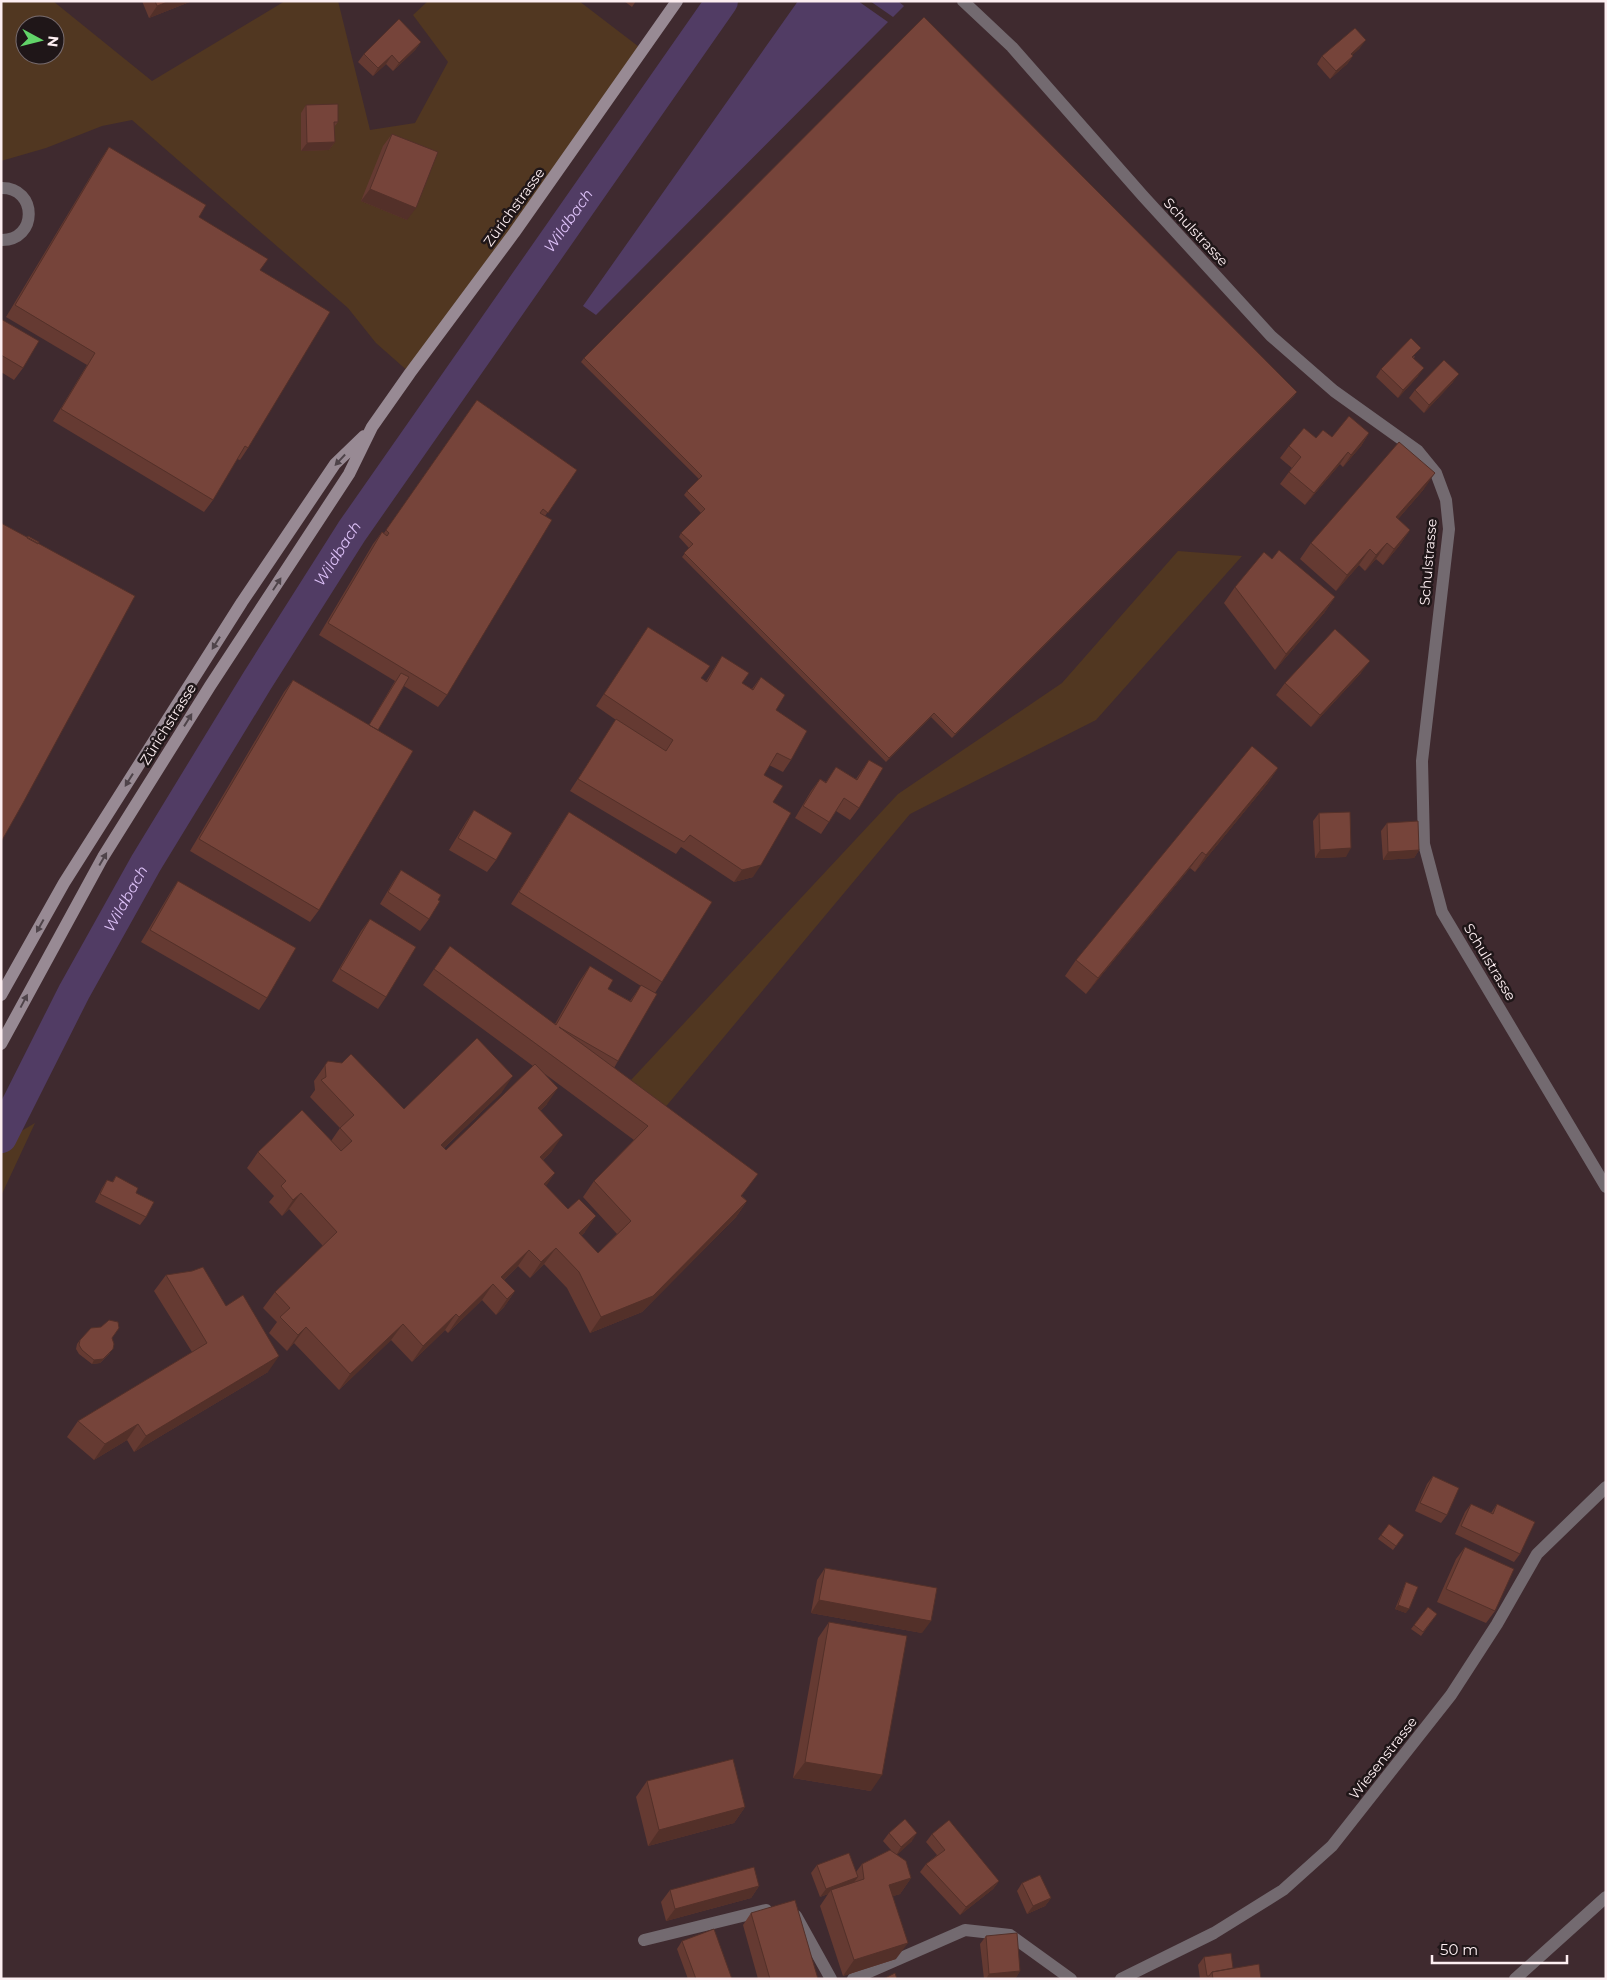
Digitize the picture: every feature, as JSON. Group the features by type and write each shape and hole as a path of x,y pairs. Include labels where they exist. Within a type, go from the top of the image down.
{"main road":[{"name":"Zürichstrasse","path":"1,1044 103,858 210,686 349,474 372,427 514,233 677,1"},
{"name":"Zürichstrasse","path":"1,995 64,883 242,602 335,464 372,427"}],"street":[{"name":"Schulstrasse","path":"963,1 1012,47 1143,196 1271,336 1334,390 1418,450 1436,473 1446,500 1448,529 1422,761 1424,844 1442,912 1606,1187"},
{"path":"1,188 14,190 20,194 29,206 30,216 22,232 16,237 1,240"},
{"name":"Wiesenstrasse","path":"1121,1979 1222,1929 1283,1890 1332,1846 1452,1695 1537,1554 1606,1487"},
{"path":"1515,1979 1606,1897"},
{"path":"644,1940 784,1905 831,1979"},
{"path":"853,1979 965,1930 1010,1935 1072,1979"}],"shaded area":[{"path":"1,1 53,1 152,81 285,1 338,1 370,130 415,123 448,62 413,15 428,1 579,1 643,50 410,373 376,343 348,308 132,120 102,126 46,148 1,161"},
{"path":"798,1 858,1 888,22 596,315 583,306"},
{"path":"870,1 898,1 904,6 893,17"},
{"path":"1178,551 1242,556 1096,720 910,814 653,1122 617,1095 898,794 1062,683"},
{"path":"35,1123 1,1196 1,1143"}],"building":[{"path":"155,1 170,1 157,6"},
{"path":"924,17 1297,392 955,734 934,713 889,758 684,553 693,544 681,533 705,509 687,491 702,476 584,358"},
{"path":"399,19 421,42 399,63 392,55 378,68 364,54"},
{"path":"1355,28 1366,40 1351,54 1353,56 1336,71 1322,56"},
{"path":"338,104 338,122 334,122 335,142 307,143 306,105"},
{"path":"392,134 438,152 416,208 370,189"},
{"path":"109,147 206,205 199,217 268,259 260,270 330,312 248,448 245,446 213,500 61,409 95,353 15,305"},
{"path":"1,319 39,341 23,368 1,355"},
{"path":"1411,338 1421,348 1412,357 1424,368 1403,390 1381,369"},
{"path":"1444,360 1459,374 1429,405 1415,390"},
{"path":"477,400 577,470 548,513 543,509 540,513 552,520 447,695 328,623 382,532 387,536 389,533 386,530"},
{"path":"1349,416 1369,433 1351,455 1348,452 1314,493 1289,472 1301,457 1289,446 1304,428 1316,438 1323,430 1332,437"},
{"path":"1399,442 1435,473 1396,517 1410,530 1394,549 1387,543 1376,555 1370,549 1347,575 1311,543"},
{"path":"1,523 135,596 1,842"},
{"path":"28,536 39,542 38,544 27,538"},
{"path":"1279,550 1335,597 1286,654 1235,587 1264,552 1272,559"},
{"path":"648,627 710,666 701,678 707,682 722,656 749,673 742,683 753,690 761,677 785,695 776,710 807,731 791,760 777,753 764,775 783,786 773,802 791,813 761,865 742,870 690,835 684,842 578,779 616,719 666,751 673,740 604,694"},
{"path":"1335,629 1370,661 1320,715 1285,683"},
{"path":"401,673 409,677 378,730 369,725"},
{"path":"293,680 413,751 319,910 199,839"},
{"path":"1252,746 1278,768 1206,855 1202,852 1098,978 1076,960"},
{"path":"869,760 883,768 859,808 844,798 829,822 803,806 820,779 826,783 836,767 857,780"},
{"path":"474,810 512,833 496,860 458,838"},
{"path":"569,812 712,902 662,982 519,892"},
{"path":"1350,812 1351,848 1320,850 1319,813"},
{"path":"1418,821 1419,850 1388,852 1387,823"},
{"path":"401,870 441,895 438,900 440,901 429,919 388,892"},
{"path":"178,881 296,948 267,998 150,930"},
{"path":"370,919 416,947 386,997 340,969"},
{"path":"450,946 556,1025 590,966 613,980 608,989 631,1002 641,985 657,994 618,1061 559,1027 758,1174 741,1196 747,1201 653,1296 601,1317 579,1272 556,1248 541,1262 529,1250 501,1277 515,1291 507,1299 493,1284 459,1317 456,1314 423,1346 403,1324 350,1374 306,1327 298,1335 280,1317 290,1308 275,1292 337,1232 301,1193 293,1200 281,1186 286,1181 258,1152 302,1110 341,1151 352,1141 340,1128 354,1115 321,1080 326,1077 325,1065 328,1061 342,1063 351,1054 404,1109 477,1038 513,1076 441,1145 446,1150 535,1064 558,1088 538,1108 563,1135 540,1157 555,1173 544,1184 568,1209 579,1199 596,1216 579,1233 598,1253 631,1221 594,1181 648,1126 434,969"},
{"path":"116,1176 138,1188 136,1193 154,1202 146,1217 100,1194 107,1180 113,1182"},
{"path":"203,1267 226,1306 243,1295 279,1356 146,1436 138,1424 105,1444 78,1421 207,1343 166,1275 192,1271"},
{"path":"109,1320 118,1322 119,1328 112,1338 113,1349 103,1359 94,1360 82,1350 79,1345 80,1340 91,1328 101,1327"},
{"path":"1433,1476 1459,1488 1447,1515 1420,1503"},
{"path":"1471,1504 1493,1514 1497,1504 1535,1522 1520,1554 1461,1526"},
{"path":"1389,1524 1404,1535 1396,1546 1381,1535"},
{"path":"1465,1547 1514,1569 1495,1611 1446,1589"},
{"path":"825,1568 937,1588 931,1621 819,1600"},
{"path":"1406,1582 1418,1587 1409,1609 1398,1605"},
{"path":"1428,1607 1437,1614 1423,1632 1414,1625"},
{"path":"829,1622 907,1636 882,1775 805,1762"},
{"path":"733,1759 745,1807 659,1830 647,1781"},
{"path":"905,1819 917,1833 901,1847 889,1833"},
{"path":"949,1820 999,1881 966,1907 926,1864 945,1850 932,1834"},
{"path":"890,1850 906,1861 911,1878 889,1885 908,1943 854,1960 831,1890 864,1879 862,1864"},
{"path":"849,1853 858,1877 826,1889 817,1865"},
{"path":"754,1867 759,1886 675,1909 670,1890"},
{"path":"1040,1875 1051,1898 1033,1906 1022,1883"},
{"path":"795,1900 818,1979 770,1979 751,1913"},
{"path":"714,1929 732,1979 696,1979 682,1941"},
{"path":"1017,1933 1020,1971 989,1974 986,1936"},
{"path":"1231,1953 1233,1968 1212,1972 1207,1976 1204,1957"},
{"path":"1259,1964 1261,1979 1213,1979 1212,1972"},
{"path":"895,1973 897,1979 883,1979"}],"waterway":[{"name":"Wildbach","path":"1,1137 74,992 146,863 257,681 352,531 722,1"}]}
